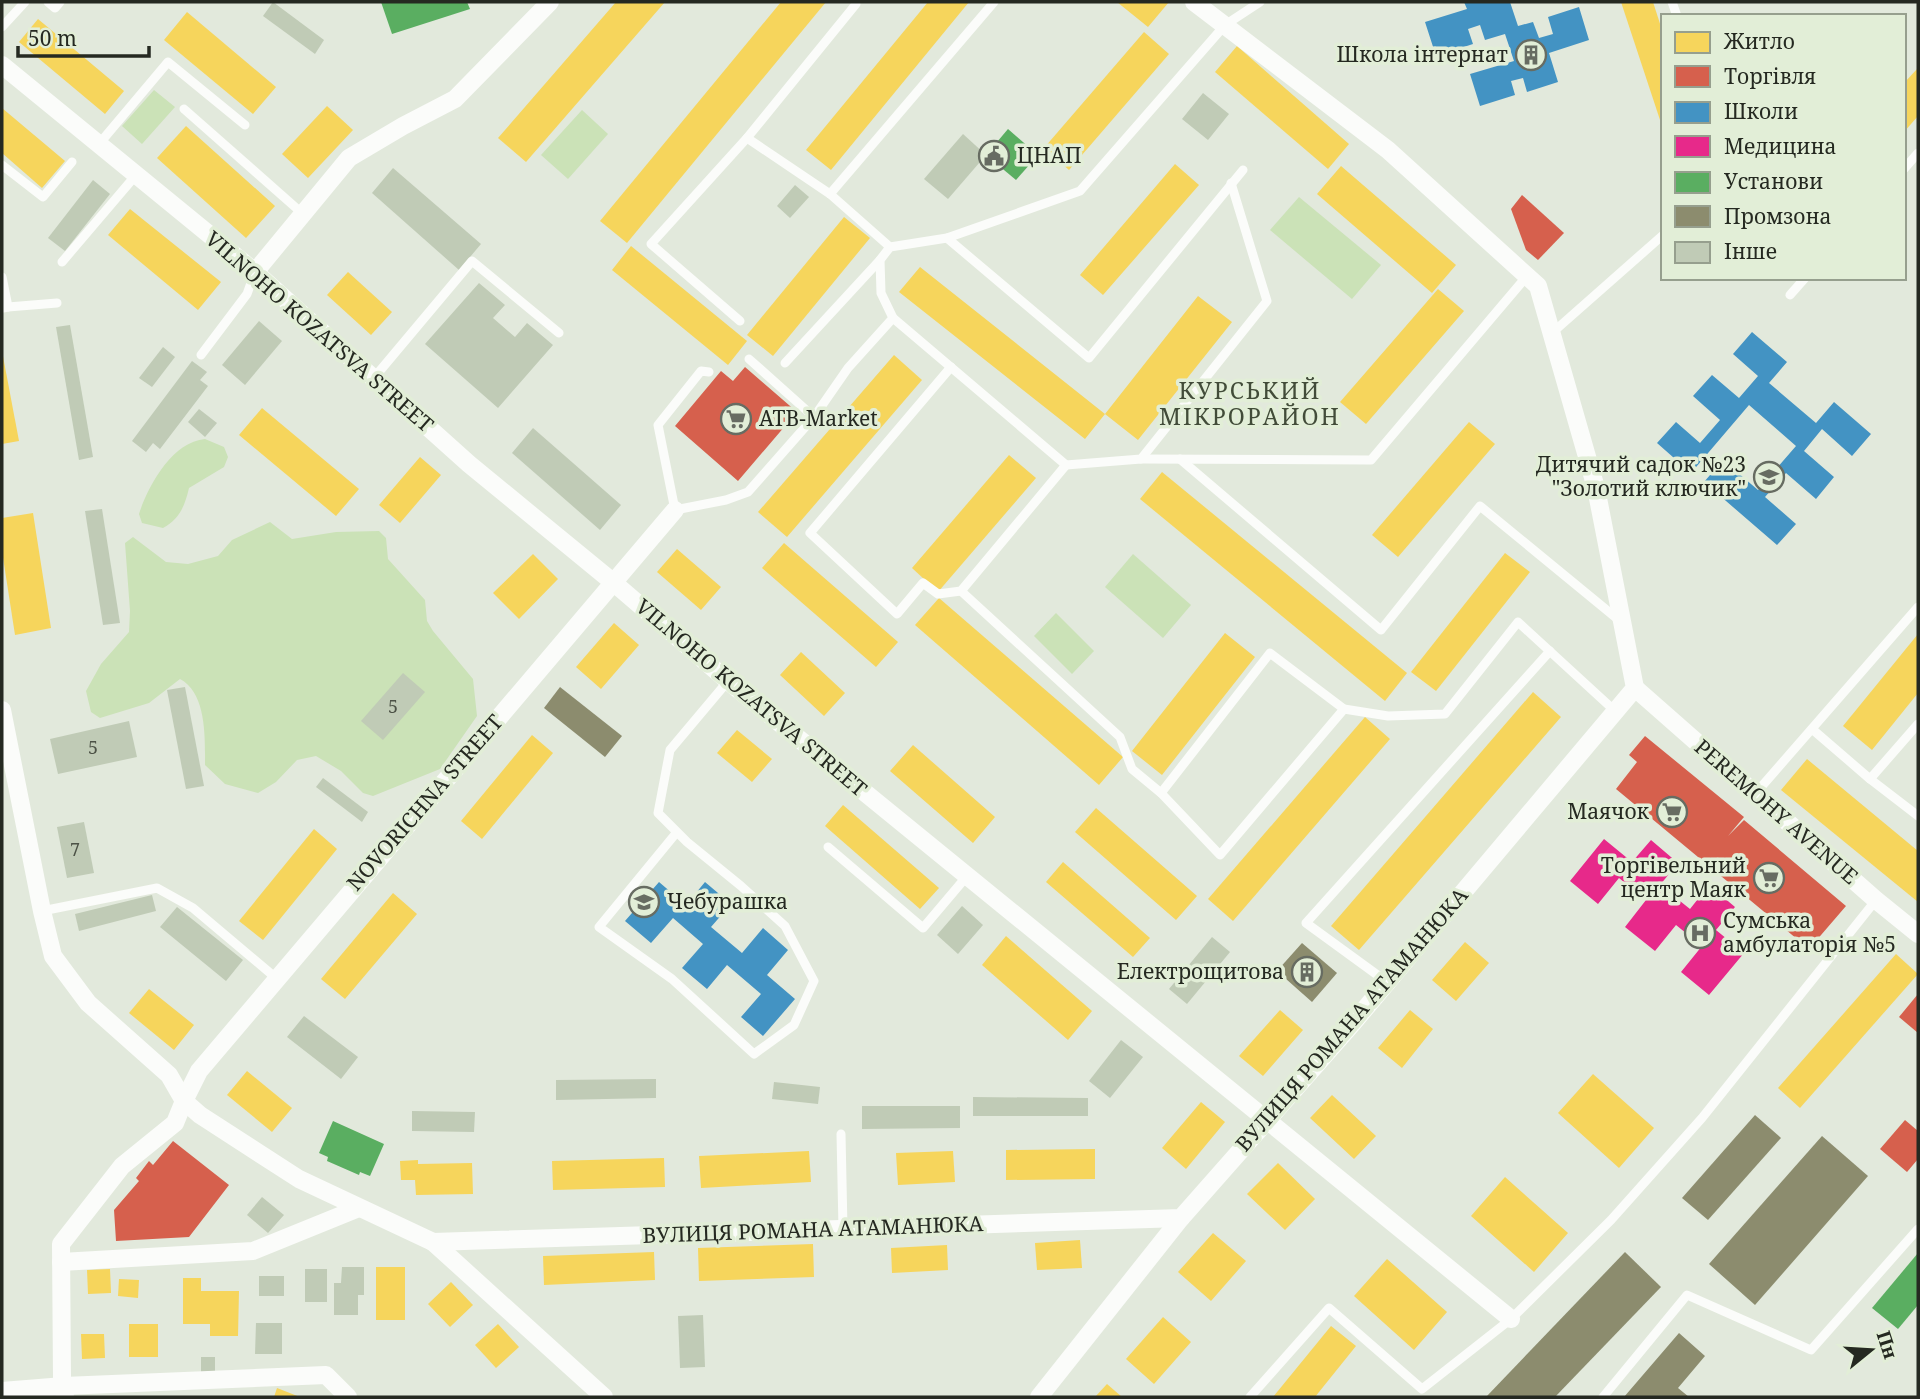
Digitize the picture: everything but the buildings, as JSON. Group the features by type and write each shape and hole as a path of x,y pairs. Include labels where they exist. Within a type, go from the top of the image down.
{"street":[{"path":"255,272 349,158 455,99 550,2"},
{"path":"1194,2 1388,150 1538,286 1596,488 1635,688"},
{"name":"VILNOHO KOZATSVA STREET","path":"2,65 255,272 469,464 728,681 1511,1319"},
{"name":"NOVORICHNA STREET","path":"184,1101 199,1071 276,978 675,510"},
{"name":"ВУЛИЦЯ РОМАНА АТАМАНЮКА","path":"2,710 53,956 88,1003 169,1075 184,1101 200,1115 299,1179 433,1242 1181,1218 1387,982 1635,688"},
{"name":"PEREMOHY AVENUE","path":"1635,688 1918,934"},
{"path":"64,1392 61,1253 122,1166 175,1124 184,1101"},
{"path":"61,1253 253,1251 359,1208"},
{"path":"1039,1397 1181,1218"},
{"path":"433,1242 604,1397"},
{"path":"2,1391 64,1392 326,1375 348,1397"}],"lane":[{"path":"2,27 25,2"},
{"path":"48,2 55,8 60,2"},
{"path":"830,194 994,2"},
{"path":"785,363 890,247 947,238 1080,191 1225,24 1260,2"},
{"path":"740,321 651,244 747,138 856,4"},
{"path":"99,144 168,62 244,125"},
{"path":"184,109 303,214"},
{"path":"747,138 830,194 890,247"},
{"path":"1906,167 1918,153"},
{"path":"2,165 43,197 72,162"},
{"path":"947,238 1089,358 1242,170"},
{"path":"62,262 136,175"},
{"path":"1141,459 1266,301 1231,183"},
{"path":"1552,333 1661,237"},
{"path":"880,260 881,293 893,318 1066,466"},
{"path":"373,379 472,261 559,333"},
{"path":"201,355 247,294 255,272"},
{"path":"951,367 810,533 897,614 923,583 939,594 961,591 1066,466 1141,459 1371,460 1527,276"},
{"path":"2,277 5,308 57,303"},
{"path":"1790,295 1803,280"},
{"path":"709,372 701,371 658,425 675,510 726,500 748,492 814,417 848,368 893,318"},
{"path":"749,359 814,417"},
{"path":"1180,459 1381,630 1480,506 1623,624"},
{"path":"961,591 1120,737 1132,769 1161,793 1220,855 1344,709"},
{"path":"1755,794 1918,607"},
{"path":"1161,793 1270,653 1344,709 1388,716 1445,713 1518,622 1616,712"},
{"path":"1387,982 1306,923 1550,651"},
{"path":"677,832 599,927 672,979 754,1054 794,1025 814,981 785,926 658,814 670,750 728,681"},
{"path":"1870,779 1918,724"},
{"path":"1812,729 1918,816"},
{"path":"828,847 923,928 967,876"},
{"path":"42,911 156,888 193,908 276,978"},
{"path":"1250,1397 1329,1308 1422,1389 1511,1319 1611,1220 1702,1118 1876,900"},
{"path":"841,1135 843,1229"},
{"path":"1604,1397 1687,1295 1811,1350 1918,1229"}],"green space":[{"path":"154,90 175,107 142,144 122,126"},
{"path":"582,110 608,134 568,179 541,155"},
{"path":"1299,197 1381,265 1352,299 1270,230"},
{"path":"205,439 224,447 228,457 224,467 189,488 181,511 169,524 163,528 142,523 139,514 143,503 163,467 182,448"},
{"path":"270,522 292,539 336,532 379,531 386,538 388,559 425,600 427,621 433,631 473,679 477,716 440,769 373,796 363,793 341,771 316,756 297,760 276,782 258,793 225,784 205,765 200,706 189,686 180,679 149,703 100,718 91,712 86,691 101,664 129,632 125,543 133,537 166,562 188,564 218,556 232,540"},
{"path":"1133,554 1191,605 1163,638 1105,587"},
{"path":"1056,613 1094,651 1072,674 1034,636"}],"place":[{"name":"Школа інтернат","path":"1531,55"},
{"name":"ЦНАП","path":"994,156"},
{"name":"ATB-Market","path":"736,419"},
{"name":"Дитячий садок №23 \"Золотий ключик\"","path":"1769,477"},
{"name":"Маячок","path":"1672,812"},
{"name":"Торгівельний центр Маяк","path":"1769,878"},
{"name":"Чебурашка","path":"644,902"},
{"name":"Сумська амбулаторія №5","path":"1700,933"},
{"name":"Електрощитова","path":"1307,972"}],"district":[{"name":"КУРСЬКИЙ МІКРОРАЙОН","path":"1250,404"}]}
